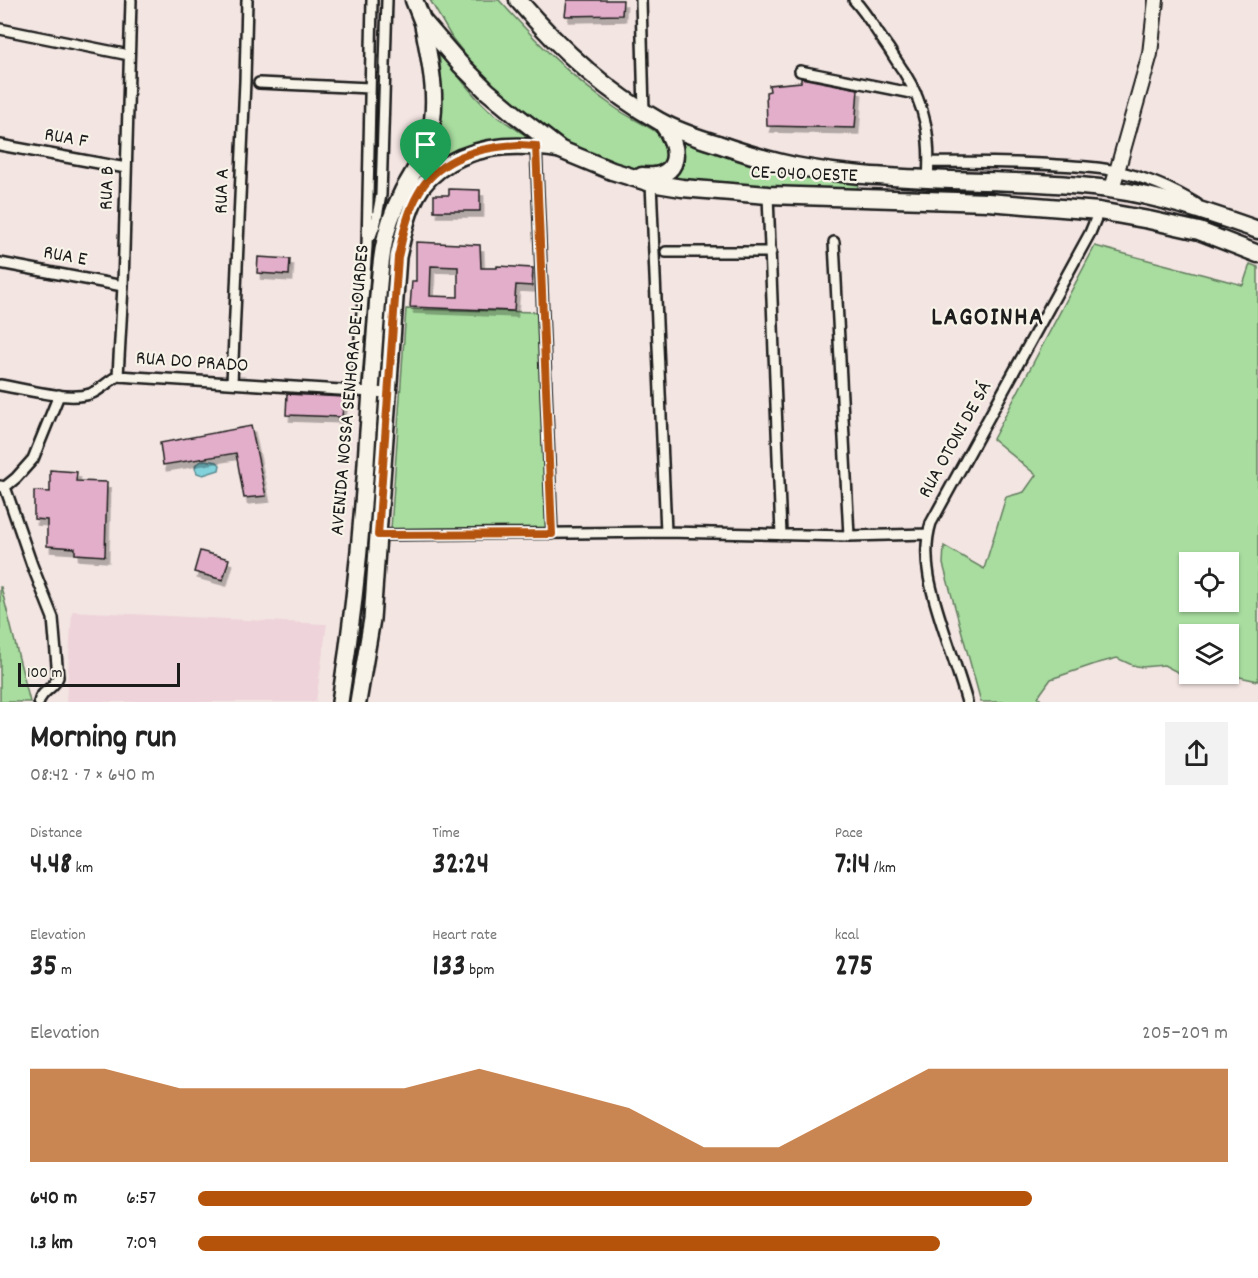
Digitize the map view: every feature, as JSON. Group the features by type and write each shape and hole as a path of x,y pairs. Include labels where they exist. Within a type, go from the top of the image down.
{"highway":[{"name":"CE-040 OESTE","path":"414,0 422,20 487,91 561,150 623,175 682,188 768,195 988,202 1099,211 1199,231 1258,254"},
{"name":"CE-040 OESTE","path":"518,0 582,66 644,112 687,134 761,158 805,168 855,174 928,170 1112,189 1163,200 1258,230"},
{"path":"623,175 656,176 674,163 673,139 661,122"}],"main road":[{"name":"AVENIDA NOSSA SENHORA DE LOURDES","path":"340,702 351,625 363,391 383,248 396,205 429,137 433,116 430,66 422,20"},
{"name":"AVENIDA NOSSA SENHORA DE LOURDES","path":"358,702 371,629 398,257 409,216 417,195 426,181 440,168 459,157 498,146 536,146 561,150"}],"street":[{"name":"RUA B","path":"118,376 123,286 131,0"},
{"name":"RUA A","path":"232,383 247,0"},
{"path":"363,391 372,0"},
{"path":"367,247 376,222 381,195 387,0"},
{"path":"641,0 644,112"},
{"path":"854,0 869,18 916,94 926,122 929,140 928,170 992,162 1091,167 1118,171 1169,189 1217,216"},
{"path":"1112,189 1150,54 1156,0"},
{"path":"0,29 129,55"},
{"path":"800,71 916,94"},
{"path":"259,83 370,88"},
{"name":"RUA F","path":"0,145 126,168"},
{"path":"536,146 552,534"},
{"path":"651,183 666,532"},
{"path":"768,195 781,535"},
{"name":"RUA OTONI DE SÁ","path":"967,702 935,604 927,567 927,534 1090,233 1099,211"},
{"path":"834,242 849,536"},
{"path":"666,252 771,252"},
{"name":"RUA E","path":"0,263 123,286"},
{"name":"RUA DO PRADO","path":"0,385 59,395 81,396 95,392 118,376 388,393"},
{"path":"39,702 41,695 56,683 58,677 53,618 2,487 16,478 33,459 59,395"},
{"path":"378,535 666,532 849,536 927,534"}],"shaded area":[{"path":"72,611 327,624 316,702 66,702"}],"green space":[{"path":"430,0 499,0 539,43 582,83 620,111 665,139 668,165 642,173 606,161 565,143 514,107 482,76 452,38"},
{"path":"439,50 462,81 488,109 531,139 507,140 428,172 424,170 437,139 442,111"},
{"path":"679,137 764,169 858,185 857,192 752,189 670,179 680,165 682,148"},
{"path":"1095,246 1243,285 1250,264 1258,267 1258,681 1239,677 1239,624 1179,624 1179,673 1164,665 1142,667 1117,658 1051,679 1038,697 1043,702 981,702 943,564 944,546 984,569 1006,497 1024,492 1036,475 993,439"},
{"path":"406,309 540,312 548,532 391,529"},
{"path":"1,587 30,702 0,702"}],"water":[{"path":"204,460 217,462 220,465 219,470 203,475 197,473 196,464"}],"building":[{"path":"567,0 623,0 622,15 565,16"},
{"path":"801,78 858,89 855,128 767,126 766,92 770,91 769,85 801,82"},
{"path":"449,189 480,190 480,211 434,211 434,195 449,195"},
{"path":"416,242 480,245 481,268 497,268 497,266 533,268 532,286 516,285 514,311 410,307 412,281 416,281","holes":["431,266 458,267 458,297 430,296"]},
{"path":"258,257 290,259 289,275 257,273"},
{"path":"287,394 344,397 342,417 286,415"},
{"path":"251,426 266,496 244,498 236,453 163,465 160,443"},
{"path":"50,470 77,472 76,481 107,482 105,556 75,554 75,548 47,546 47,520 34,519 34,491 50,492"},
{"path":"200,551 229,559 223,580 194,572"}],"district":[{"name":"LAGOINHA","path":"988,318"}],"route":[{"path":"498,146 536,146 552,534 378,535 398,257 409,216 417,195 426,181 440,168 459,157 479,150 498,146"}]}
